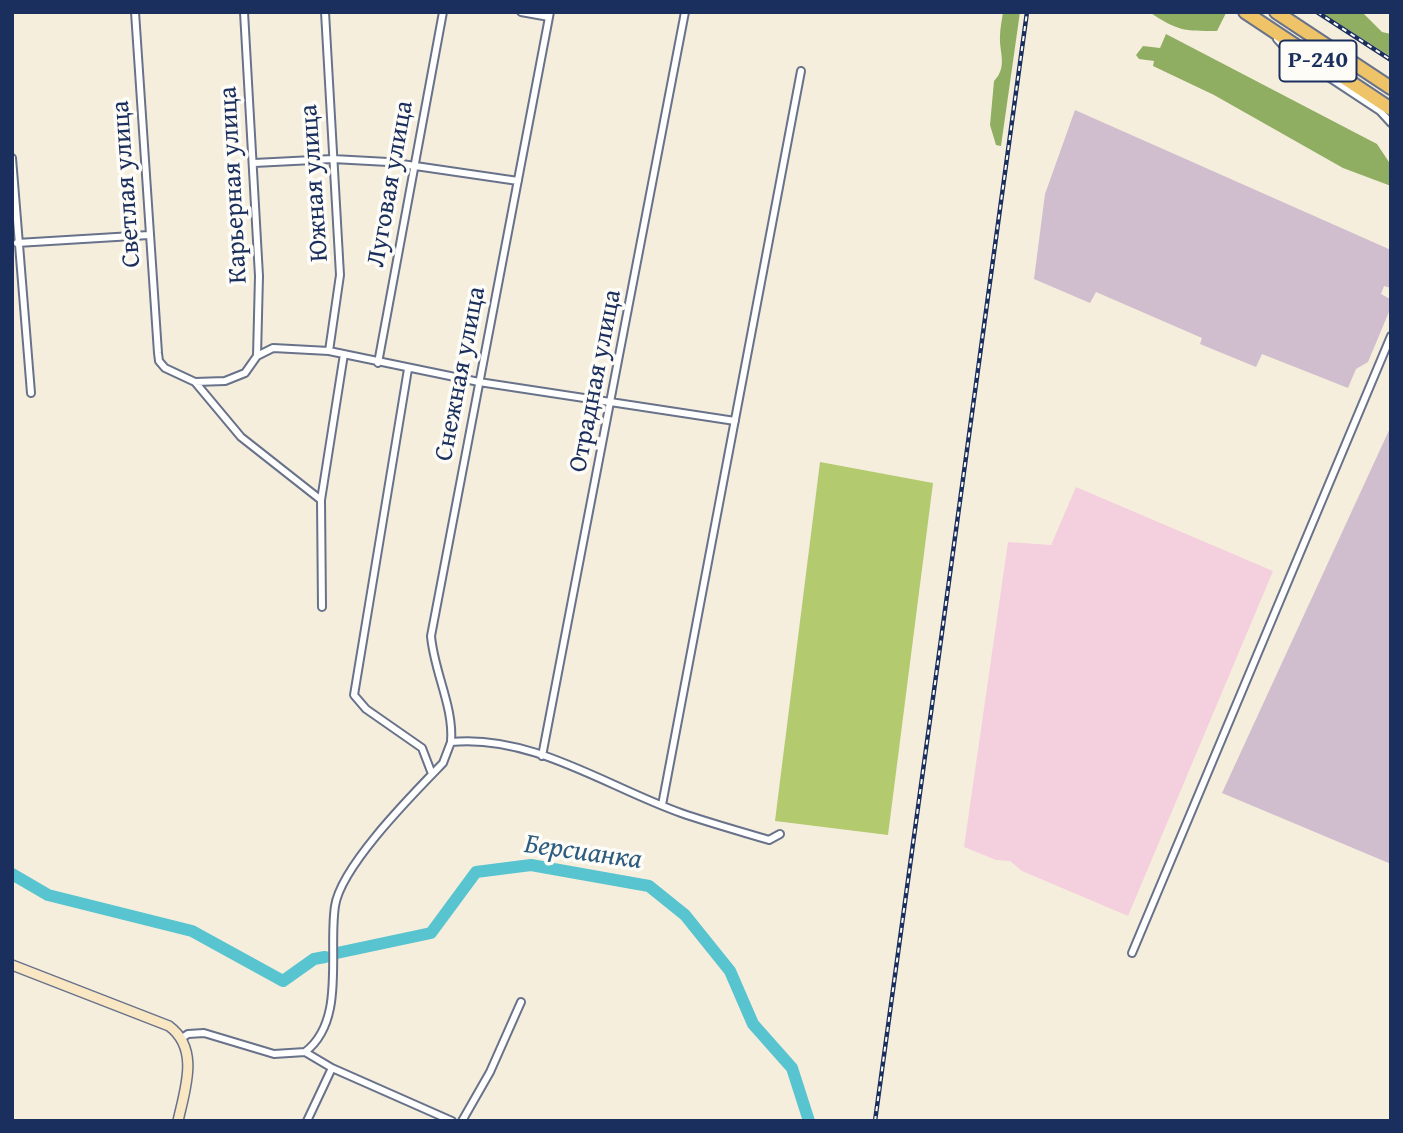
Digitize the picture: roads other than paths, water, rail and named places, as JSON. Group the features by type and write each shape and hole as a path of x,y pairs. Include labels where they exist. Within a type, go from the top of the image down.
{"highway":[{"name":"Р-240","path":"1245,12 1391,109"},
{"name":"Р-240","path":"1276,12 1391,89"}],"street":[{"name":"Светлая улица","path":"135,12 158,353 165,368 195,382"},
{"name":"Карьерная улица","path":"244,12 259,276 257,356"},
{"name":"Южная улица","path":"325,12 341,275 329,351"},
{"name":"Луговая улица","path":"378,363 443,12"},
{"path":"521,12 550,15"},
{"name":"Отрадная улица","path":"542,756 685,12"},
{"name":"Снежная улица","path":"451,742 450,721 431,636 550,15"},
{"path":"1264,25 1286,49 1380,111 1391,123"},
{"path":"1327,47 1391,80"},
{"path":"662,805 801,71"},
{"path":"12,158 19,276 27,319 31,393"},
{"path":"254,163 333,159 518,181"},
{"path":"18,243 149,235"},
{"path":"12,272 19,276"},
{"path":"1132,953 1391,336"},
{"path":"195,382 225,382 245,373 257,356 273,348 329,351 479,382 735,421"},
{"path":"322,607 321,500 344,355"},
{"path":"408,369 354,695 366,709 422,748 432,774"},
{"path":"195,382 241,437 321,500"},
{"path":"182,1038 188,1034 204,1033 274,1054 305,1052 316,1044 328,1022 334,910 342,884 443,763 451,742 476,740 517,747 662,805 769,839 780,834"},
{"path":"12,965 169,1026 182,1038 188,1063 178,1121"},
{"path":"462,1121 489,1072 521,1002"},
{"path":"305,1052 332,1068 452,1121"},
{"path":"307,1121 332,1068"}],"waterway":[{"name":"Берсианка","path":"337,953 431,933 476,872 531,865 649,886 685,915 730,971 753,1024 792,1068 809,1121"},
{"name":"Берсианка","path":"12,874 48,895 192,931 283,981 314,959 325,957"}],"railway":[{"path":"875,1121 1027,12"},
{"path":"1317,12 1391,60"}]}
